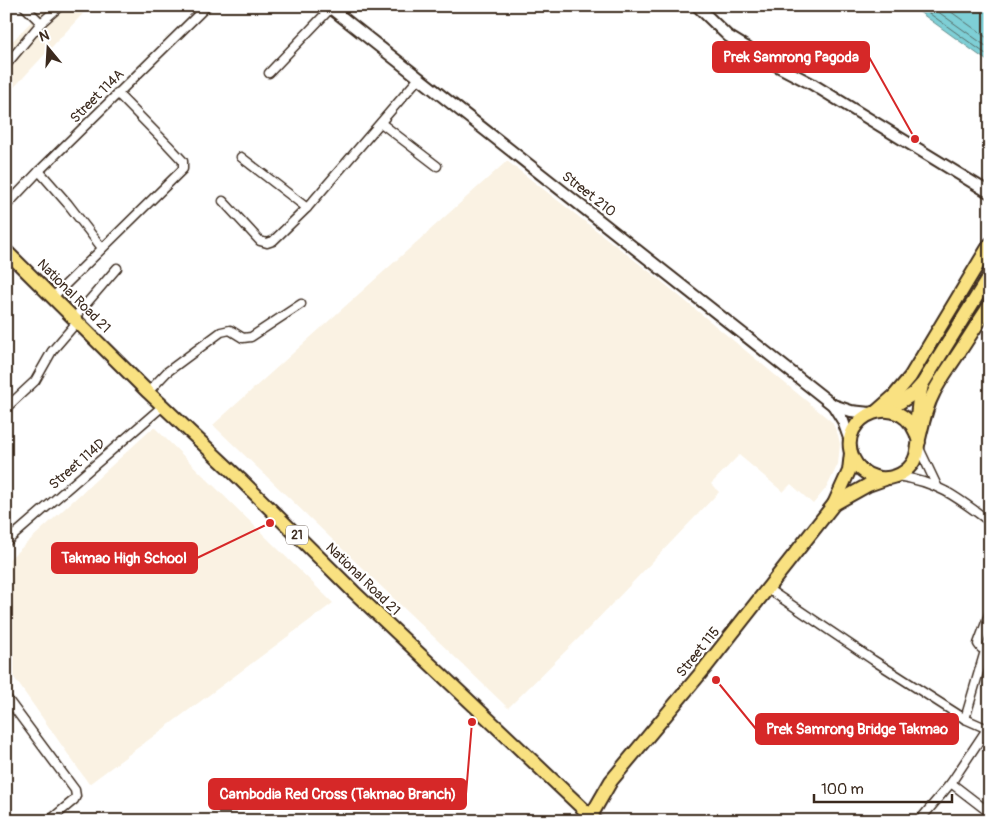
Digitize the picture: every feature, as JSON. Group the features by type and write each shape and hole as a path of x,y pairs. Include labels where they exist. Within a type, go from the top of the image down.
{"main road":[{"path":"879,412 910,377 990,244"},
{"name":"National Road 21","path":"6,251 354,592 592,819"},
{"path":"923,383 919,399 916,456 912,465 905,471 891,477 874,477 864,472 856,463 850,447 854,430 860,420 913,394 923,383 990,275"},
{"path":"918,440 925,412 934,391 990,305"},
{"path":"879,412 905,417 918,440"},
{"name":"Street 115","path":"592,819 611,781 705,668 834,504 849,471 850,447"},
{"name":"Street 115","path":"834,504 868,485 891,477"}],"street":[{"path":"24,6 41,23"},
{"path":"6,65 41,23 60,6"},
{"name":"Street 114A","path":"6,206 38,171 207,6"},
{"path":"697,6 728,36 766,60 812,84 990,193"},
{"path":"269,73 330,7"},
{"name":"Street 210","path":"330,7 833,405 843,421 850,447"},
{"path":"223,200 260,241 267,243 273,241 307,208 419,78"},
{"path":"54,296 183,169 184,165 168,145 117,93"},
{"path":"381,123 437,166"},
{"path":"242,157 307,208"},
{"path":"38,171 68,204 102,248"},
{"path":"6,408 35,381 52,351 118,268"},
{"path":"148,392 167,372 221,332 230,330 243,338 251,337 301,304"},
{"name":"Street 114D","path":"6,542 164,405"},
{"name":"Street 210","path":"833,405 851,410 879,412"},
{"path":"918,440 937,486"},
{"path":"891,477 937,486 990,522"},
{"path":"768,588 965,720 988,730 951,783 919,821"},
{"path":"965,720 988,652 978,644 990,612"},
{"path":"6,697 75,790 76,796 74,800 49,821"},
{"path":"951,783 990,814"}],"shaded area":[{"path":"46,6 90,6 6,96 6,48"},
{"path":"507,161 655,276 832,422 840,444 838,464 827,487 813,504 791,484 783,492 739,455 711,484 719,492 588,629 508,708 213,425"},
{"path":"154,427 333,603 89,784 6,666 6,562"}],"water":[{"path":"911,6 990,6 990,63"}],"place":[{"name":"Prek Samrong Pagoda","path":"915,139"},
{"name":"Takmao High School","path":"270,523"},
{"name":"Prek Samrong Bridge Takmao","path":"716,680"},
{"name":"Cambodia Red Cross (Takmao Branch)","path":"472,722"}]}
